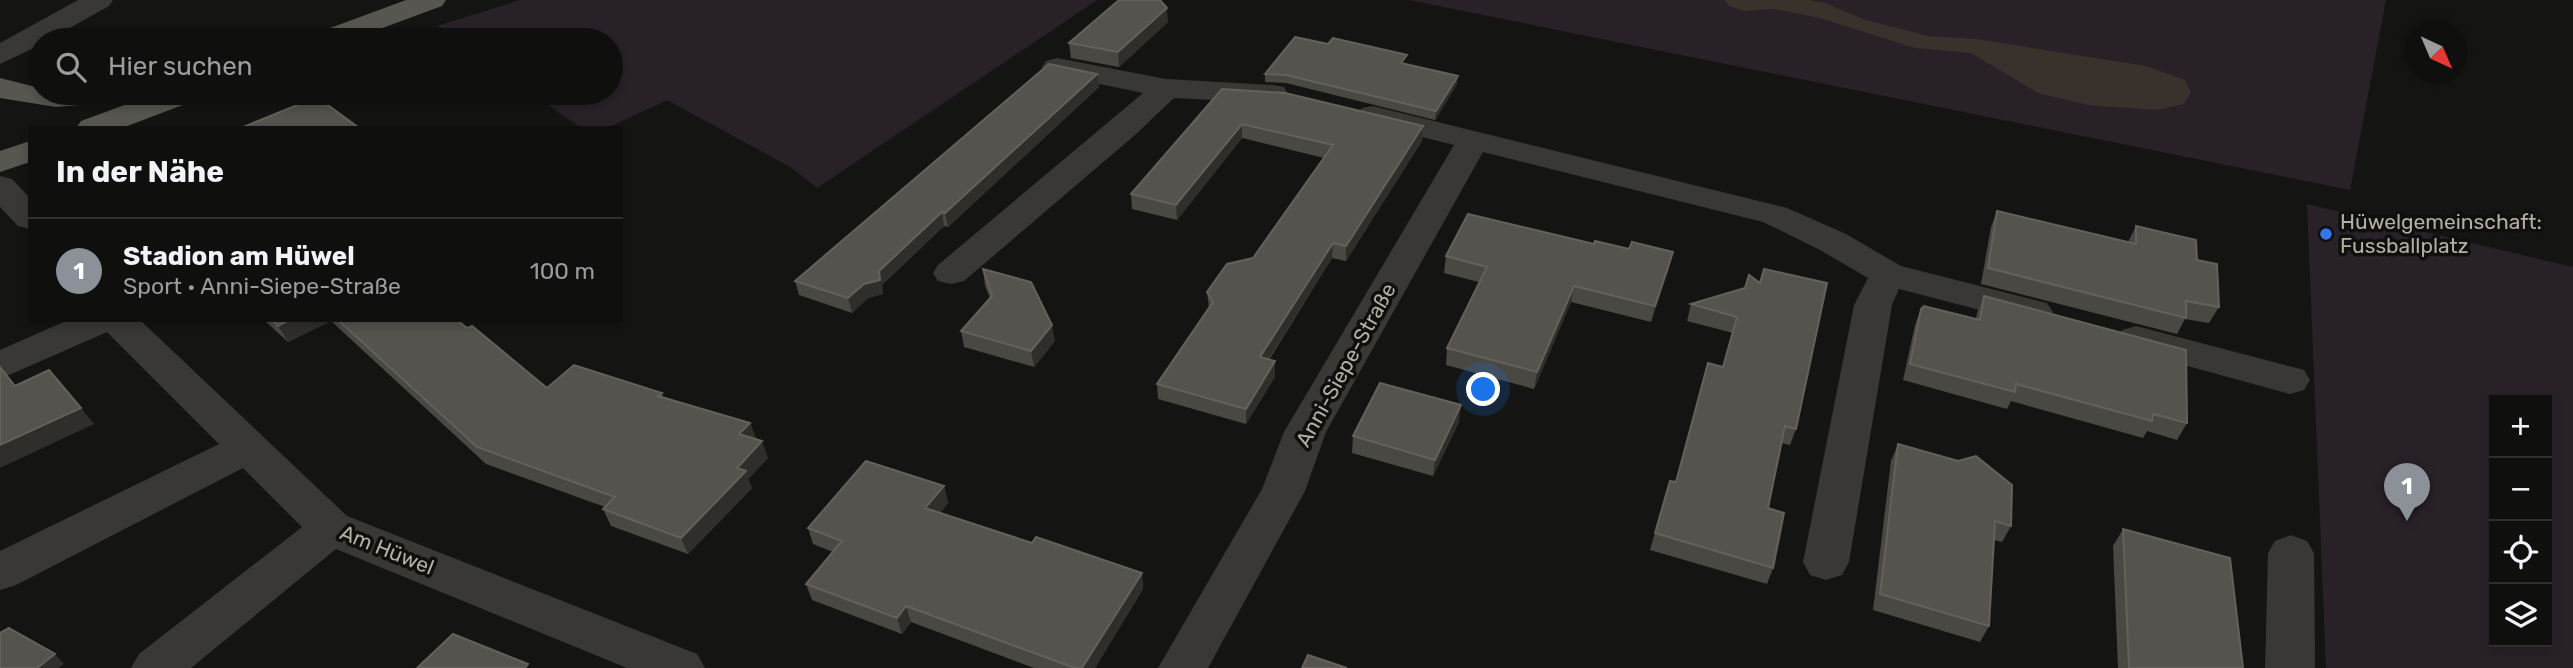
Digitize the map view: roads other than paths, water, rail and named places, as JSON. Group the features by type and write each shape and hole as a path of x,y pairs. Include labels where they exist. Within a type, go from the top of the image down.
{"main road":[{"path":"356,28 432,0"},
{"path":"0,87 10,92 28,94"},
{"path":"97,126 153,105"},
{"path":"0,162 28,152"}],"street":[{"path":"49,28 99,0"},
{"path":"0,55 28,39"},
{"path":"1057,67 1166,88 1237,90 1298,98"},
{"path":"951,273 1124,128 1166,88"},
{"path":"1339,107 1775,215 1833,242 1888,274 2063,320"},
{"name":"Anni-Siepe-Straße","path":"1184,668 1283,491 1305,432 1474,139"},
{"path":"0,186 28,217"},
{"path":"1826,562 1872,305 1888,274"},
{"path":"0,366 99,322"},
{"name":"Am Hüwel","path":"119,322 331,528 680,668"},
{"path":"2103,330 2290,380"},
{"path":"0,572 249,447"},
{"path":"156,668 331,528"},
{"path":"2290,668 2291,553"}],"place":[{"name":"Hüwelgemeinschaft: Fussballplatz","path":"2326,234"},
{"name":"Stadion am Hüwel","path":"2407,521"}]}
